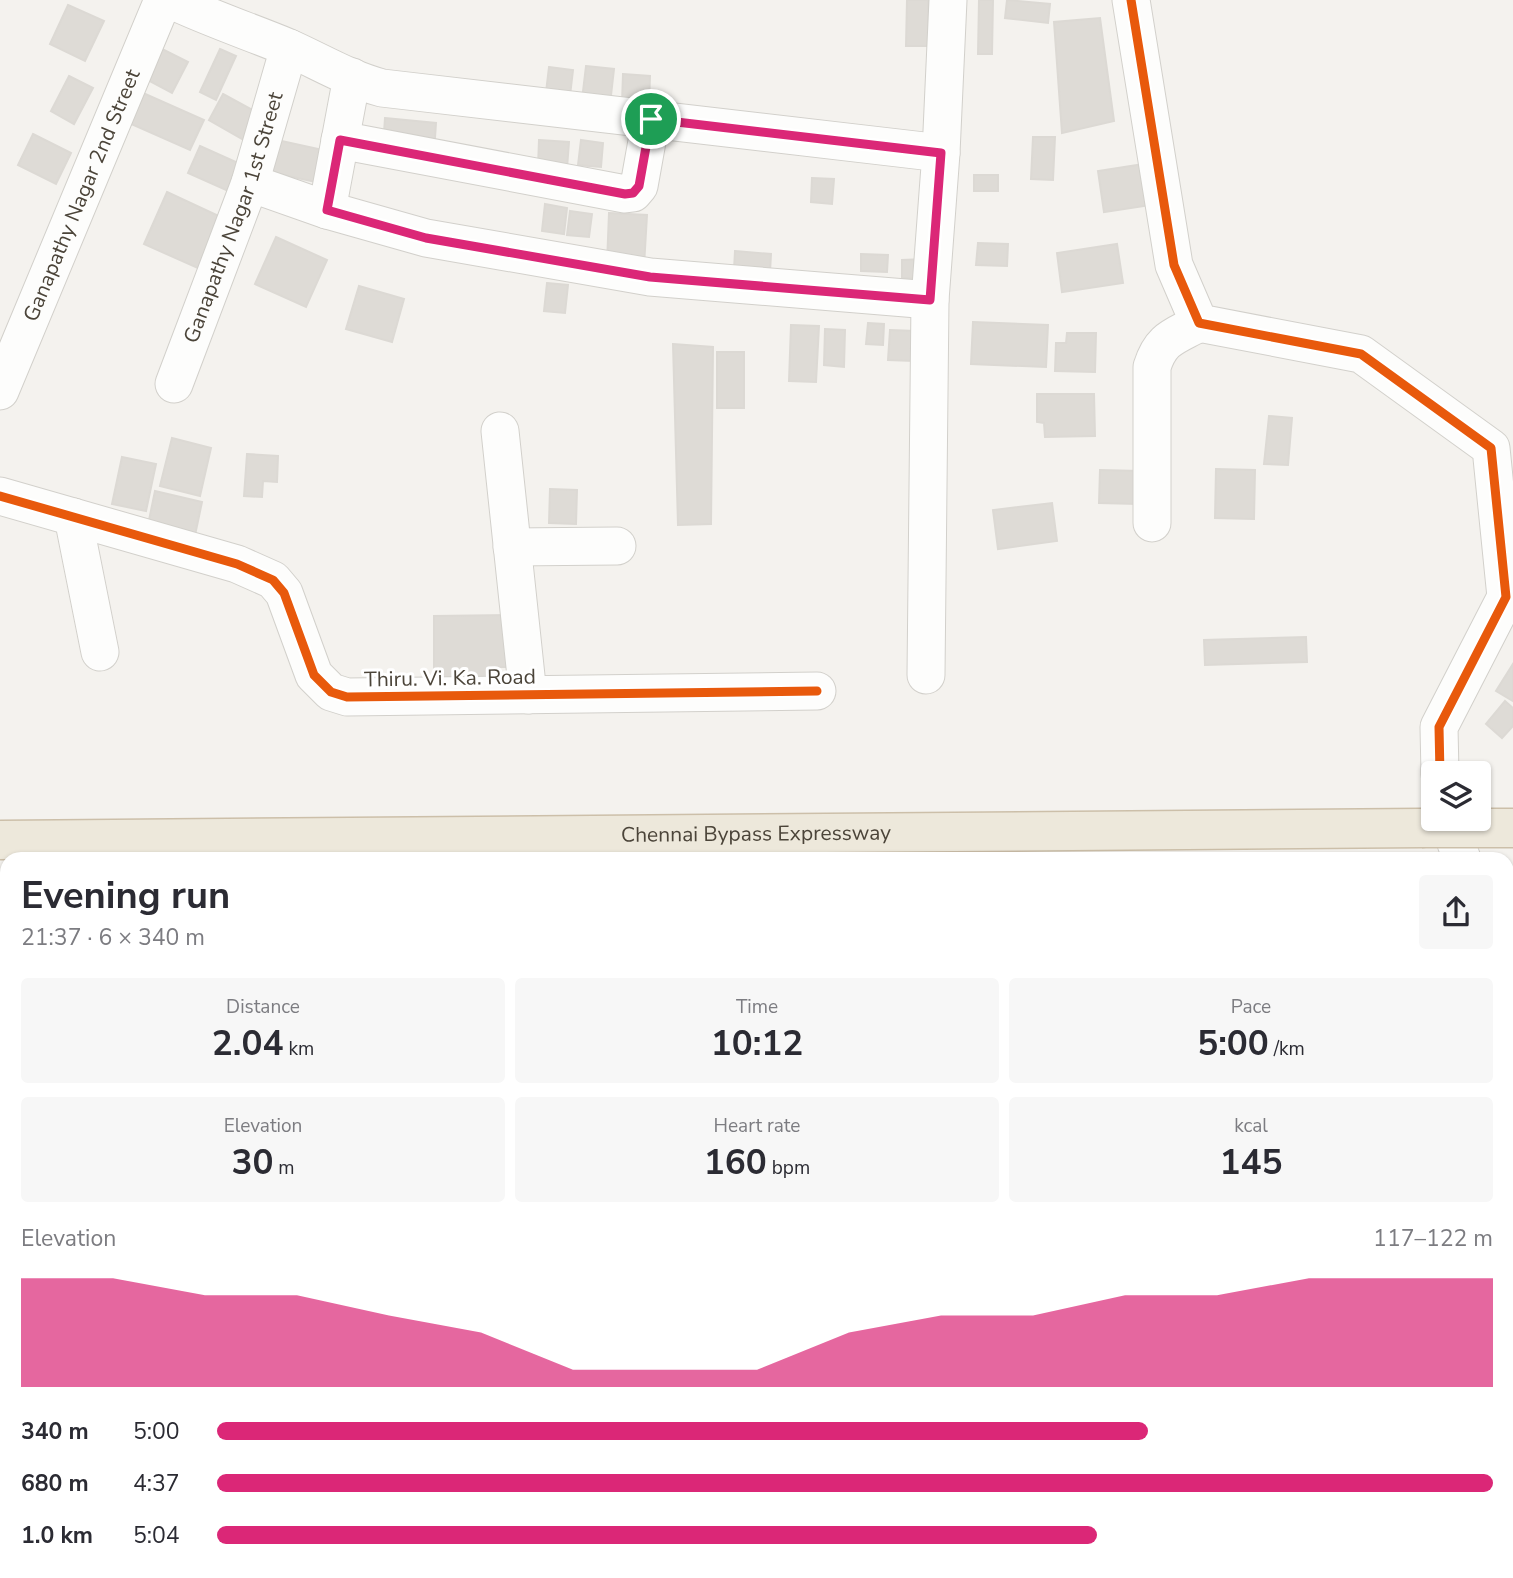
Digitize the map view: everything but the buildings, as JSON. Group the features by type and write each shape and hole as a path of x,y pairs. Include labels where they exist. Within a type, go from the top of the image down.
{"highway":[{"name":"Chennai Bypass Expressway","path":"0,840 1421,823"},
{"name":"Chennai Bypass Expressway","path":"1491,827 1513,828"}],"street":[{"name":"Ganapathy Nagar 2nd Street","path":"0,391 163,0"},
{"path":"926,675 930,300 941,153 948,0"},
{"path":"1131,0 1174,265 1199,323"},
{"path":"193,5 333,70 382,88 941,153"},
{"name":"Ganapathy Nagar 1st Street","path":"174,384 250,183 289,48"},
{"path":"327,210 352,77"},
{"path":"340,140 625,194 633,193 639,186 651,119"},
{"path":"250,183 327,210 426,238 650,277 930,300"},
{"path":"1152,523 1152,367 1157,351 1167,341 1199,323 1361,354 1491,448 1506,597 1439,727 1440,761"},
{"path":"500,431 528,695"},
{"name":"Thiru. Vi. Ka. Road","path":"0,496 237,565 273,580 284,593 314,675 331,692 347,697 817,691"},
{"path":"73,517 100,652"},
{"path":"512,547 617,546"},
{"path":"1440,831 1457,852"}],"cycle path":[{"path":"1131,0 1174,265 1199,323 1361,354 1491,448 1506,597 1439,727 1440,761"},
{"path":"0,496 237,564 273,580 284,593 314,675 331,692 347,697 817,691"}],"route":[{"path":"651,119 941,153 930,300 650,277 426,238 327,210 340,140 625,194 633,193 639,186 651,119"}]}
